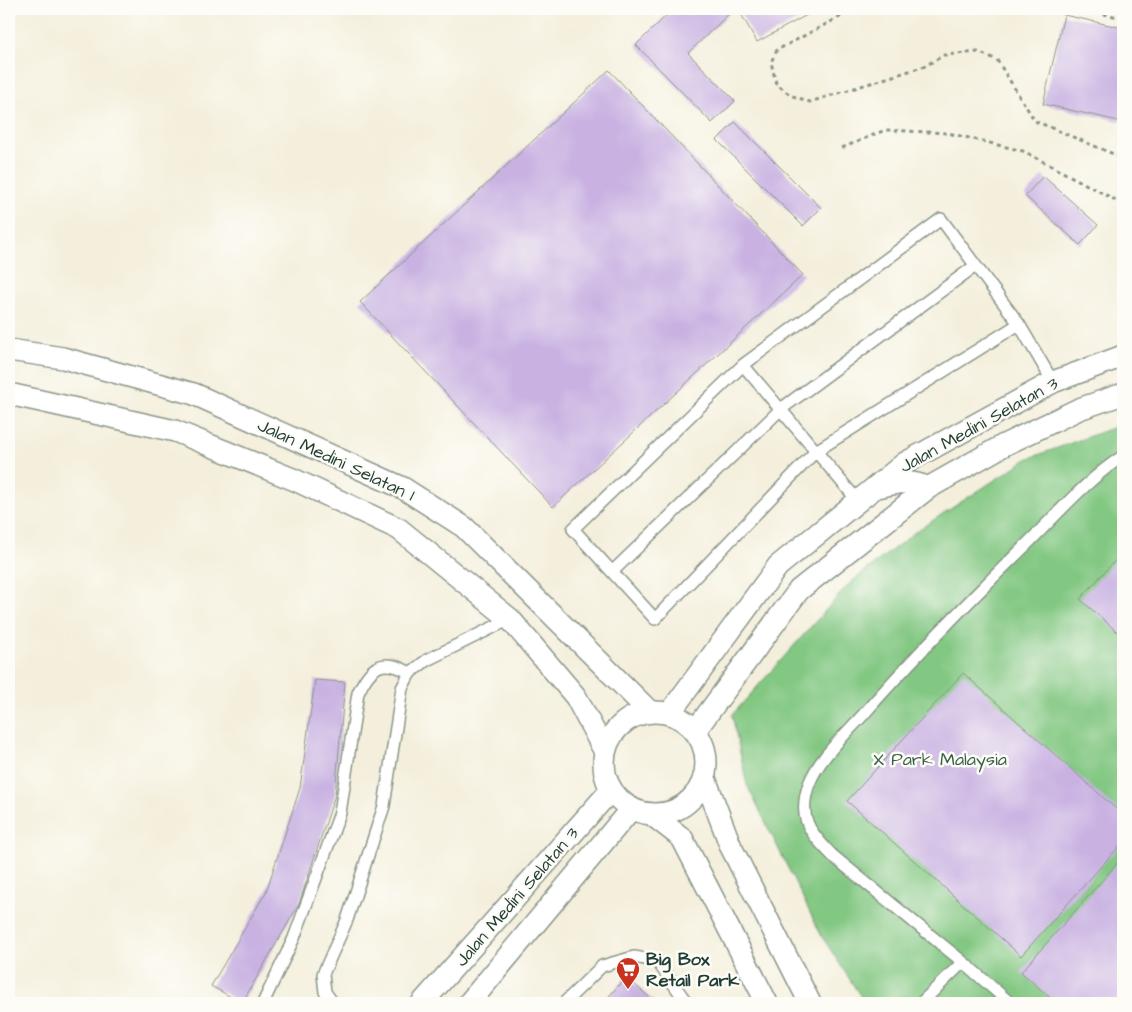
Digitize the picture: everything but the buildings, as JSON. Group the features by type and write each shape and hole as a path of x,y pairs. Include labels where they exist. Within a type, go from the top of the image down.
{"street":[{"name":"Jalan Medini Selatan 1","path":"9,350 63,358 194,394 403,488 464,527 660,713"},
{"name":"Jalan Medini Selatan 3","path":"660,713 778,566 905,463 1053,382 1123,356"},
{"name":"Jalan Medini Selatan 1","path":"9,394 175,431 295,480 399,529 510,619 576,697 605,752"},
{"name":"Jalan Medini Selatan 3","path":"696,731 799,590 928,488 1004,445 1062,417 1123,394"},
{"path":"874,488 902,482 917,482 928,488"},
{"path":"641,811 671,812 680,808 695,795 704,776 707,763 705,752 696,731 684,721 660,713 640,714 621,725 613,734 605,752 604,772 611,790 641,811 682,838 767,1003"},
{"path":"704,776 731,847 810,1003"},
{"name":"Jalan Medini Selatan 3","path":"422,1003 611,790"},
{"name":"Jalan Medini Selatan 3","path":"469,1003 641,811"}],"lane":[{"path":"1019,324 816,451 655,619 573,529 743,365 941,219 1019,324 1053,382"},
{"path":"613,571 781,409 975,266"},
{"path":"743,365 858,501"},
{"path":"1010,1003 963,962 833,856 816,839 804,816 809,785 815,770 954,616 1102,470 1123,456"},
{"path":"333,1003 325,992 323,974 348,920 384,806 402,688 410,673 427,660 510,619"},
{"path":"263,1003 294,938 340,813 358,693 366,675 377,666 397,666 410,673"},
{"path":"564,1003 602,966 634,957 657,961 687,1003"},
{"path":"921,1003 963,962"}],"path":[{"path":"855,9 777,50 771,62 776,83 790,95 810,102 925,66 944,55 978,52 997,60 1035,121 1123,158"},
{"path":"1080,9 1123,18"},
{"path":"842,148 885,130 948,133 1023,151 1123,204"}],"green space":[{"name":"X Park Malaysia","path":"1123,424 1123,1003 865,1003 821,935 747,785 732,715 850,583 915,532 1027,459"}],"place":[{"name":"Big Box Retail Park","path":"628,990"}]}
